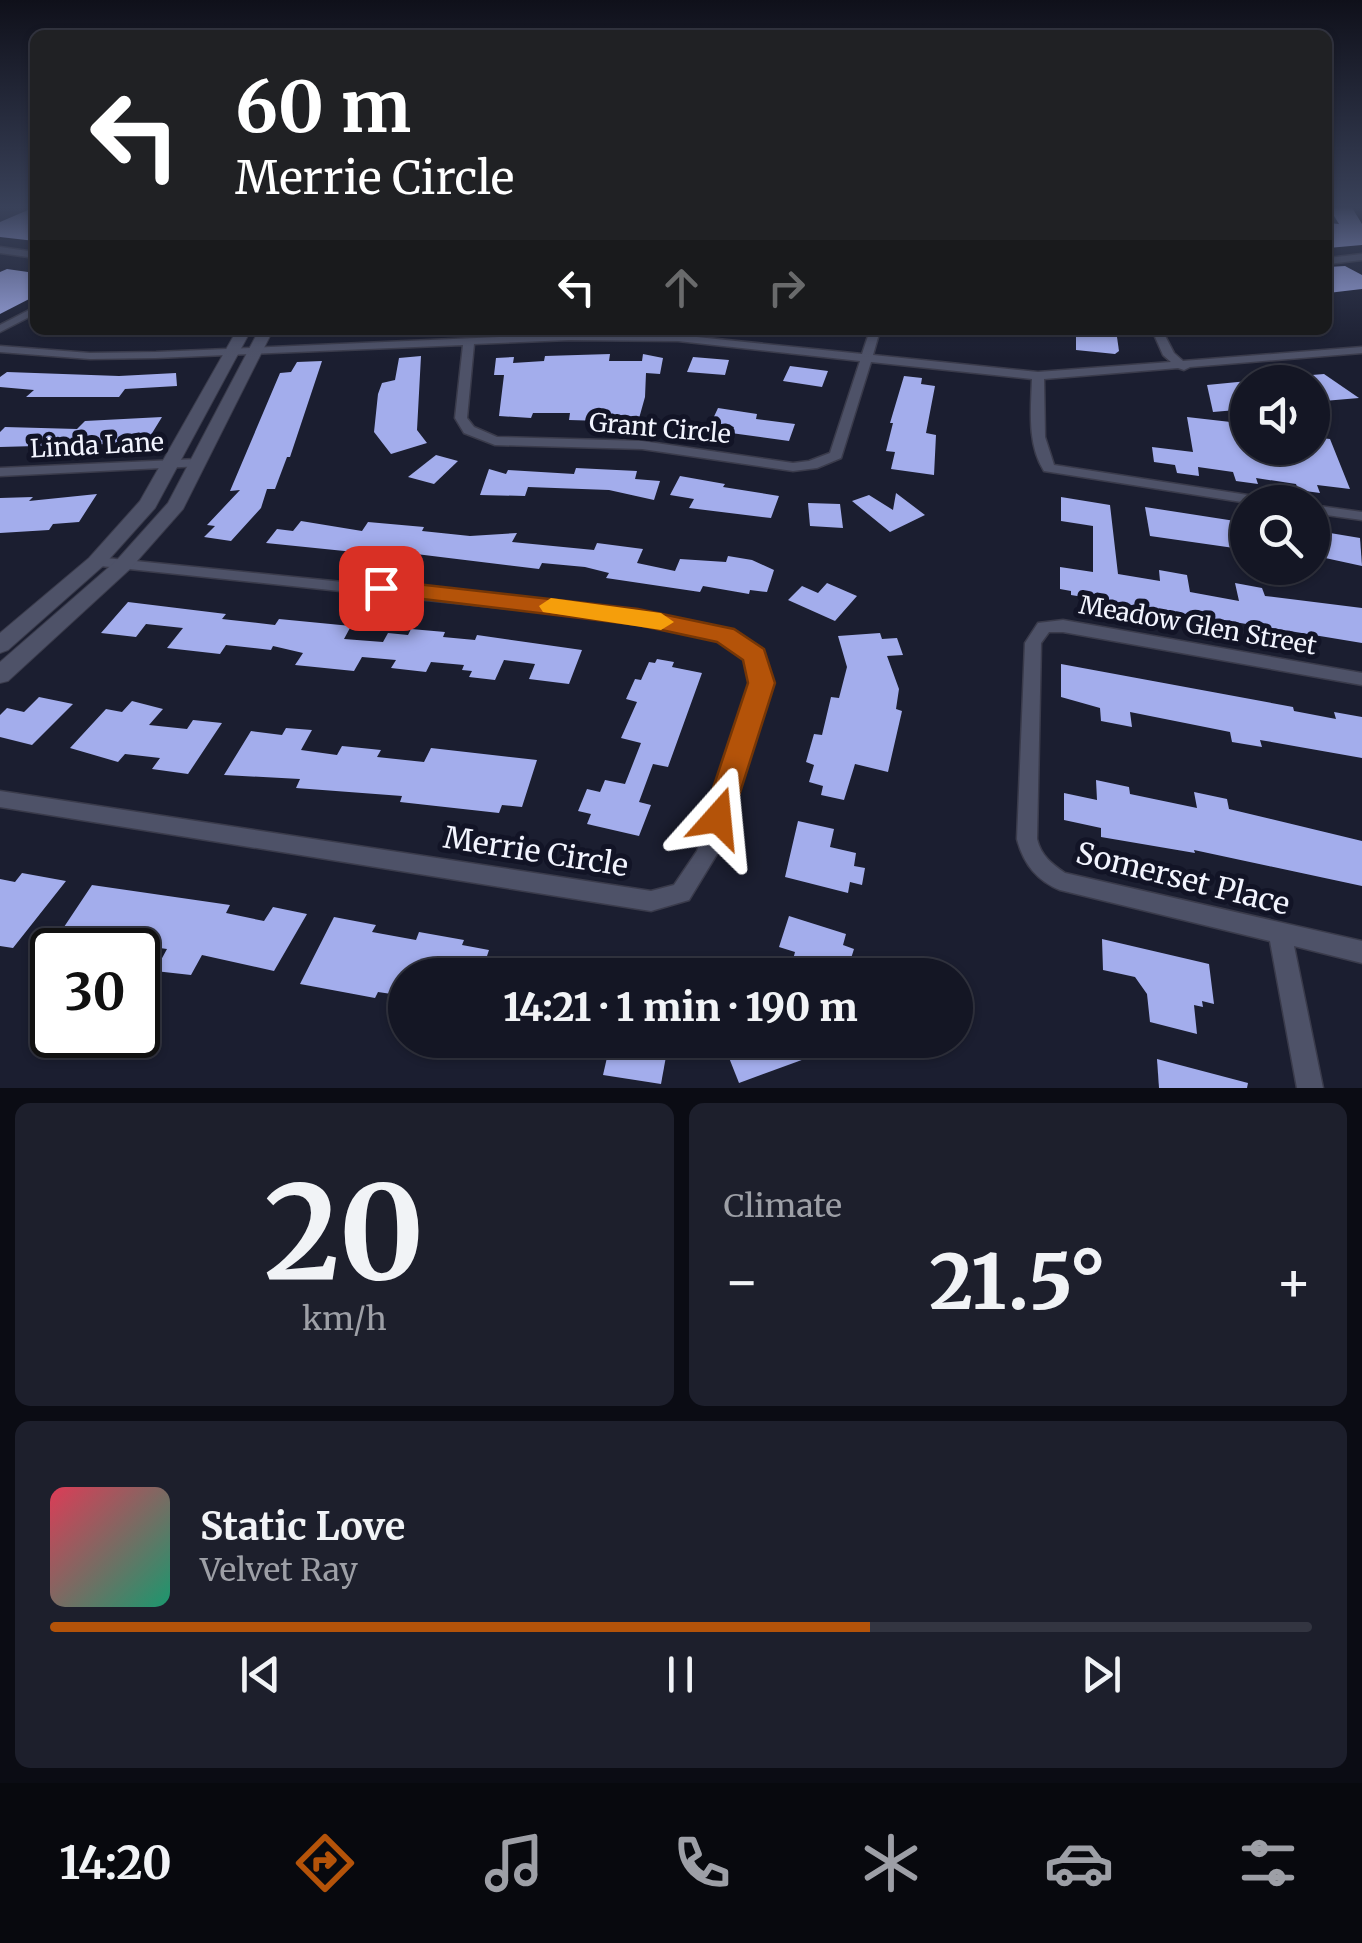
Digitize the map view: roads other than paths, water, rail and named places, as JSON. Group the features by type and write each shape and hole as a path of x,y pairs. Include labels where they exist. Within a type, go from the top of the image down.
{"street":[{"path":"1332,260 1362,257"},
{"path":"0,329 30,313"},
{"path":"0,645 96,562 148,504 241,335"},
{"path":"0,675 123,565 176,505 263,335"},
{"path":"866,358 873,335"},
{"path":"1159,335 1168,355 1184,367"},
{"path":"0,348 90,356 678,338 1038,376 1362,350"},
{"name":"Grant Circle","path":"469,342 461,418 469,430 495,441 642,446 793,466 836,455 866,358"},
{"path":"1038,376 1038,422 1043,462 1049,468 1230,496"},
{"name":"Linda Lane","path":"0,472 197,463"},
{"path":"1330,512 1362,516"},
{"name":"Merrie Circle","path":"0,799 175,830 447,866 652,901 681,893 706,854 762,683 755,656 725,635 638,617 96,562"},
{"name":"Meadow Glen Street","path":"1033,643 1044,627 1063,626 1362,679"},
{"name":"Somerset Place","path":"1033,643 1028,839 1030,853 1040,868 1060,881 1362,952"},
{"path":"1280,933 1310,1088"}]}
